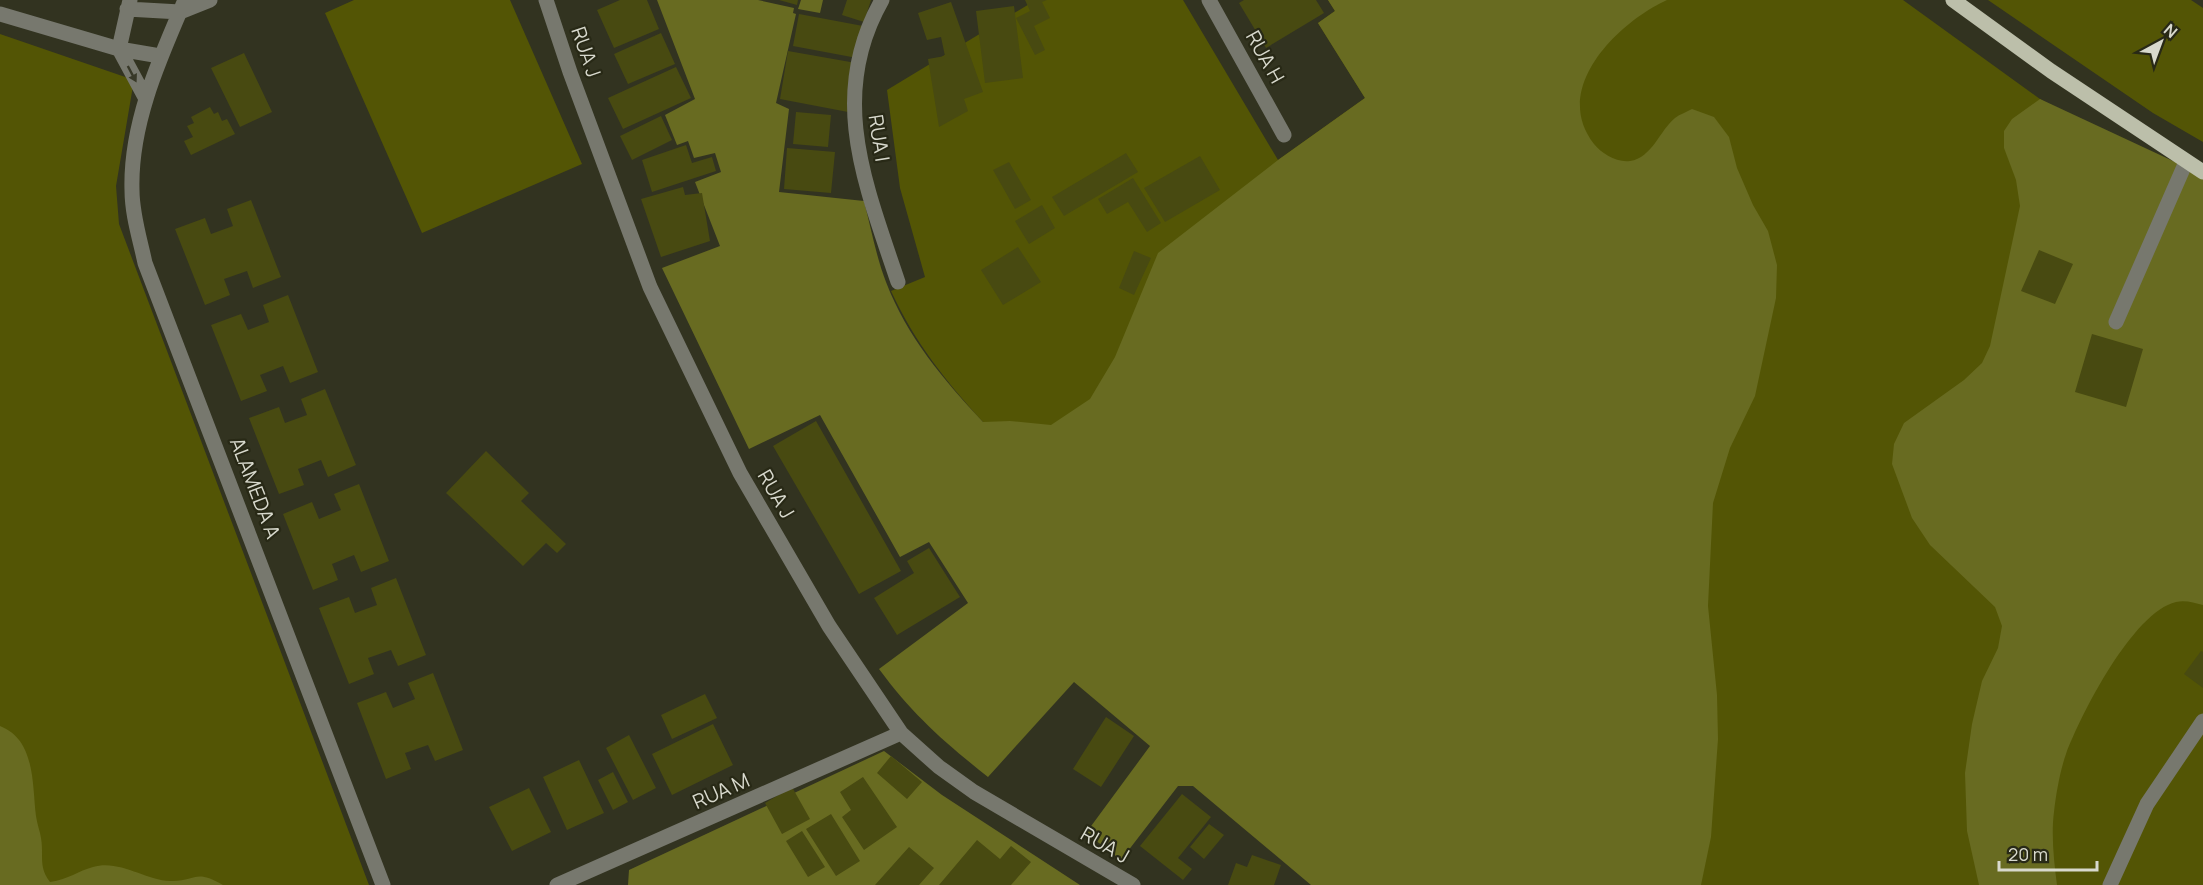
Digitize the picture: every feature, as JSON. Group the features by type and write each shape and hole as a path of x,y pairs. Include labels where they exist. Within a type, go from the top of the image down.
{"main road":[{"path":"1953,0 2186,162 2203,171"}],"street":[{"path":"146,99 119,49 129,4 182,6 210,0"},
{"name":"RUA J","path":"546,0 574,83 650,287 730,452 829,626 901,733 939,767 974,792 1133,885"},
{"name":"RUA I","path":"882,0 870,20 860,49 854,93 854,126 872,203 898,282"},
{"name":"RUA H","path":"1209,0 1284,135"},
{"name":"ALAMEDA A","path":"182,6 160,56 146,99 132,168 132,192 145,263 383,885"},
{"path":"0,14 119,49 160,56"},
{"path":"2116,322 2186,162"},
{"path":"2110,885 2147,804 2203,722"},
{"name":"RUA M","path":"557,885 901,733"}],"shaded area":[{"path":"354,0 510,0 582,164 422,233 325,13"},
{"path":"657,0 758,0 794,8 793,13 796,14 776,103 789,109 779,192 864,201 879,262 895,302 928,357 954,390 983,422 1010,421 1051,425 1090,399 1115,357 1158,253 1278,160 1365,98 1318,23 1335,11 1328,0 1667,0 1629,24 1611,40 1596,59 1585,80 1580,101 1583,123 1594,144 1601,151 1615,159 1630,161 1644,155 1679,115 1692,109 1714,117 1729,137 1737,168 1753,205 1768,231 1777,265 1776,298 1755,396 1730,448 1713,503 1708,606 1717,695 1718,739 1711,837 1701,885 1311,885 1193,786 1178,786 1121,860 1086,833 1150,746 1074,682 988,777 957,752 917,714 879,669 968,603 929,542 900,557 820,415 749,449 662,268 720,246 695,182 721,172 715,153 694,158 688,141 677,145 665,115 695,99"},
{"path":"801,0 823,0 820,13 798,9"},
{"path":"1036,0 1183,0 1278,160 1365,98 1318,23 1335,11 1328,0 1903,0 2040,99 2203,198 2203,885 1335,885 983,422 932,360 910,328 891,291 925,277 900,188 887,90"},
{"path":"1988,0 2191,0 2203,8 2203,142 2153,113"},
{"path":"0,34 134,80 116,186 119,224 369,885 0,885"},
{"path":"2040,99 2203,175 2203,605 2176,602 2160,610 2143,624 2126,644 2083,715 2066,754 2056,798 2053,839 2057,885 1979,885 1967,831 1965,773 1972,724 1982,681 1998,648 2002,626 1995,607 1930,545 1912,518 1892,464 1894,444 1904,423 1964,380 1982,363 1990,346 2020,206 2016,180 2004,148 2004,131 2012,119"},
{"path":"0,726 12,733 26,752 41,835 43,866 50,882 103,865 122,868 161,880 179,881 206,877 223,885 0,885"},
{"path":"884,751 942,795 1080,885 628,885 629,870"}],"building":[{"path":"620,0 647,0 659,29 614,48 597,10"},
{"path":"779,0 798,0 797,5"},
{"path":"847,0 871,0 864,22 842,15"},
{"path":"1025,0 1047,0 1042,2 1050,18 1034,26 1045,50 1035,55 1016,18 1030,11"},
{"path":"1244,0 1316,0 1324,13 1266,48 1239,3"},
{"path":"951,2 983,92 964,99 968,111 939,127 928,59 945,56 941,37 927,40 918,13"},
{"path":"1014,6 1023,78 985,83 976,11"},
{"path":"799,14 863,26 857,58 793,46"},
{"path":"661,33 675,64 628,84 614,54"},
{"path":"788,51 856,63 848,112 780,99"},
{"path":"244,53 272,112 240,127 211,68"},
{"path":"676,67 691,98 623,129 608,98"},
{"path":"210,107 214,114 218,112 222,121 227,119 235,134 191,155 184,141 193,137 187,126 194,123 191,117"},
{"path":"796,112 831,115 828,147 793,144"},
{"path":"661,116 672,140 632,160 620,136"},
{"path":"686,145 692,163 712,157 716,171 652,192 642,160"},
{"path":"787,148 835,152 831,193 784,189"},
{"path":"1126,153 1138,172 1064,216 1052,197"},
{"path":"1200,156 1220,190 1165,222 1144,188"},
{"path":"1009,162 1031,200 1015,209 993,170"},
{"path":"1133,178 1161,223 1147,232 1128,202 1107,214 1098,199"},
{"path":"683,187 685,195 702,193 710,241 661,257 641,199"},
{"path":"251,200 281,277 253,288 247,271 224,279 230,295 205,305 175,229 205,218 211,234 233,226 227,209"},
{"path":"1042,205 1055,228 1029,244 1015,221"},
{"path":"1018,247 1041,282 1003,305 981,270"},
{"path":"2039,250 2073,264 2055,304 2021,291"},
{"path":"1134,251 1151,258 1134,295 1119,288"},
{"path":"288,295 318,372 290,383 283,366 260,375 267,391 241,401 211,325 241,314 248,330 269,322 263,305"},
{"path":"2092,334 2143,349 2126,407 2075,392"},
{"path":"325,389 356,465 328,477 321,460 298,469 304,485 279,494 249,418 279,407 285,423 307,415 301,399"},
{"path":"816,421 901,571 859,594 773,446"},
{"path":"486,451 529,493 521,501 566,544 557,553 546,543 523,566 446,493"},
{"path":"359,484 389,561 361,572 354,555 332,564 338,580 313,590 283,514 312,502 319,519 341,510 334,494"},
{"path":"929,548 960,597 897,635 874,598 914,573 907,561"},
{"path":"396,578 426,655 398,666 391,650 368,658 374,674 349,684 319,608 349,597 355,613 377,605 371,588"},
{"path":"2201,651 2203,652 2203,688 2184,674"},
{"path":"433,673 463,750 435,761 428,745 405,753 411,769 386,779 357,703 386,692 393,708 415,699 408,683"},
{"path":"705,694 717,718 672,739 661,715"},
{"path":"1106,717 1134,736 1101,787 1073,769"},
{"path":"713,724 733,765 672,795 652,754"},
{"path":"629,735 656,788 633,800 606,748"},
{"path":"891,756 922,782 907,799 877,773"},
{"path":"579,760 604,813 567,830 543,777"},
{"path":"613,772 628,802 613,810 598,780"},
{"path":"863,777 897,827 864,850 842,817 851,810 840,792"},
{"path":"792,787 810,819 782,834 765,803"},
{"path":"529,788 551,832 512,851 489,807"},
{"path":"1182,794 1211,817 1178,858 1192,869 1183,880 1140,846"},
{"path":"831,814 860,861 836,876 806,829"},
{"path":"1209,824 1224,835 1204,859 1190,847"},
{"path":"802,831 825,867 808,877 786,841"},
{"path":"977,840 1000,859 1011,846 1031,862 1011,885 939,885"},
{"path":"909,847 934,868 919,885 875,885"},
{"path":"1252,855 1281,865 1274,885 1228,885 1236,863 1247,867"}]}
